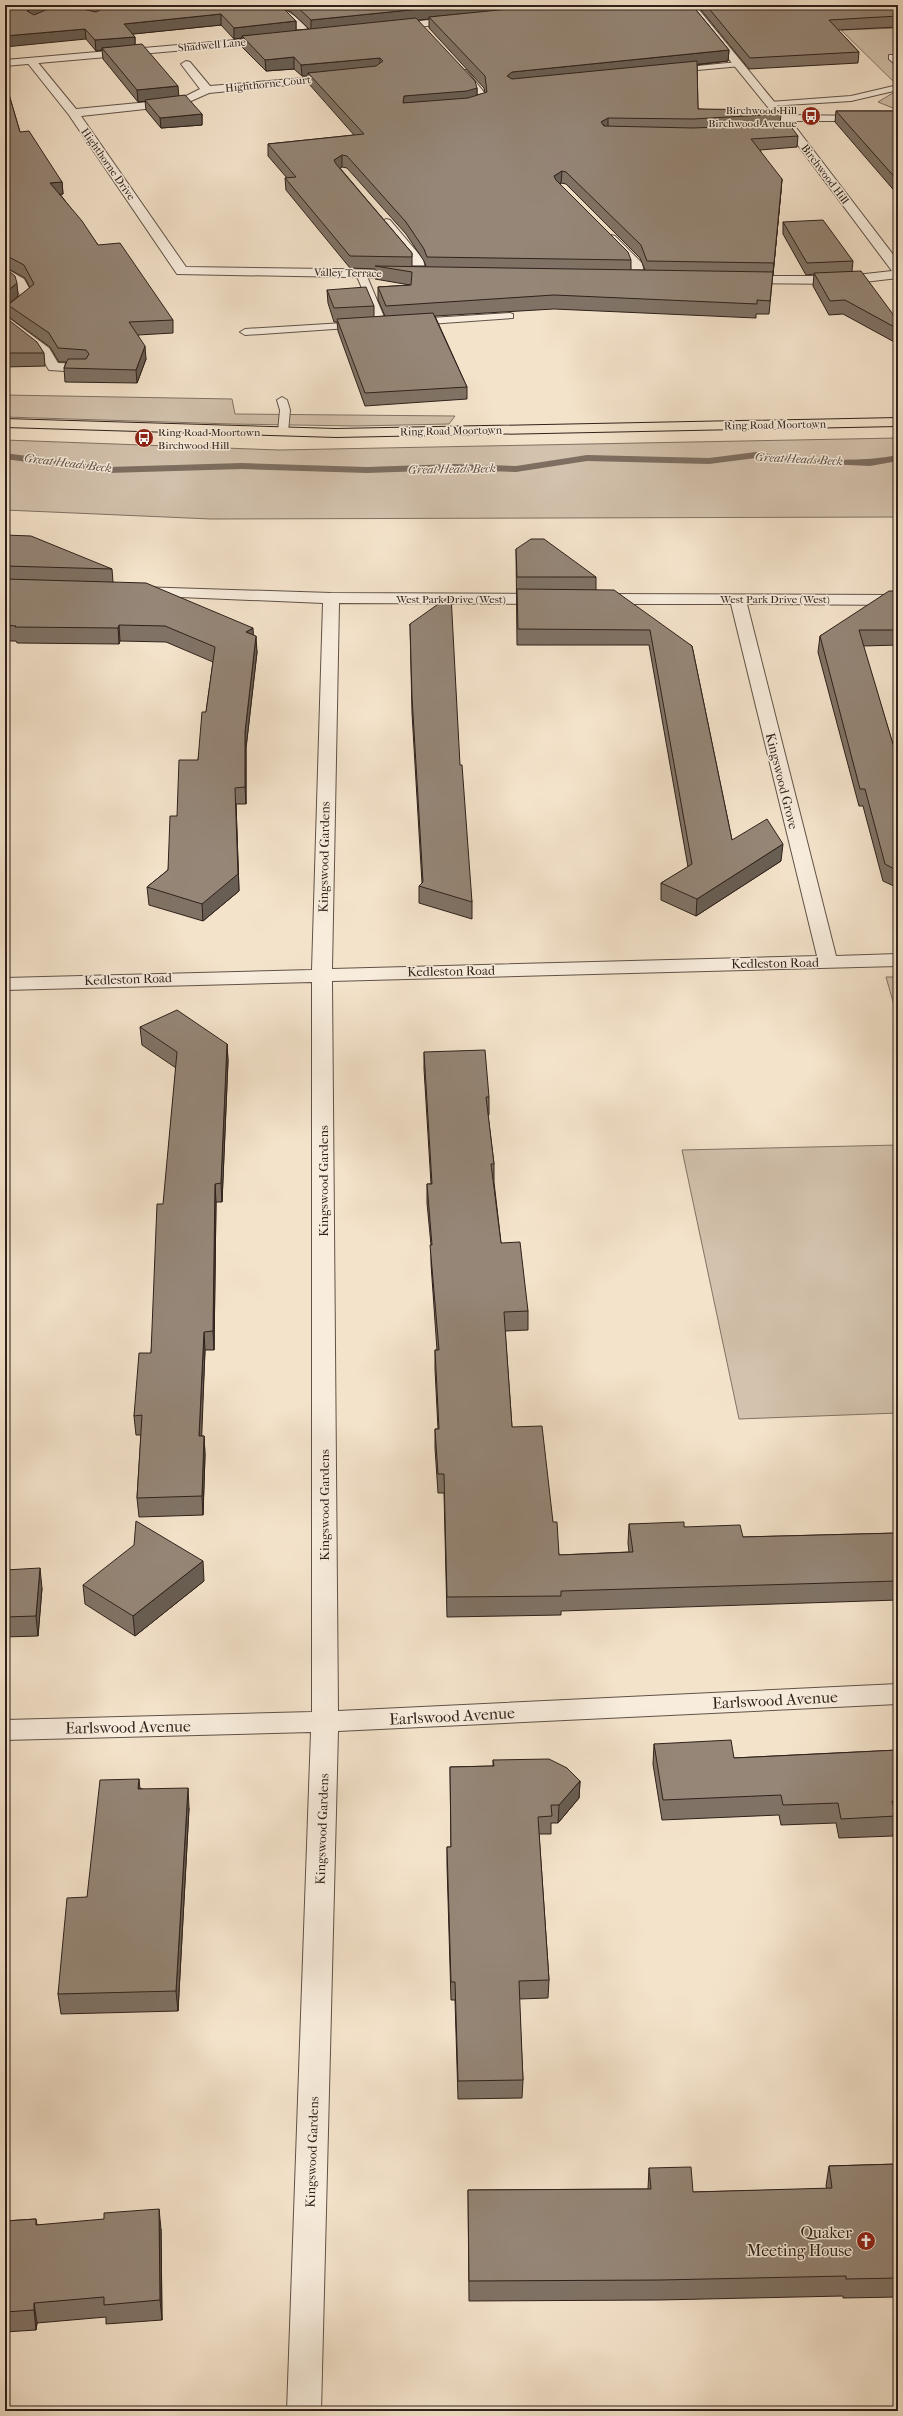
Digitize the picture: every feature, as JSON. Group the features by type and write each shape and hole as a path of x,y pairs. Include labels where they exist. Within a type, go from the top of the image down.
{"highway":[{"name":"Ring Road Moortown","path":"5,423 344,433 898,422"}],"street":[{"name":"Shadwell Lane","path":"5,63 312,36 288,15 266,5"},
{"name":"Birchwood Hill","path":"690,5 792,130 897,268"},
{"path":"379,28 466,19"},
{"name":"Highthorne Drive","path":"31,60 73,113 182,271"},
{"name":"Highthorne Court","path":"186,64 207,90"},
{"name":"Highthorne Court","path":"73,113 182,102 207,90 346,76"},
{"path":"782,118 873,118"},
{"path":"777,131 792,130"},
{"path":"377,212 417,259 420,274"},
{"path":"602,230 636,266 638,278"},
{"path":"726,280 847,280 897,268"},
{"name":"Valley Terrace","path":"182,271 435,275"},
{"path":"5,272 18,280 25,289 27,297 19,306 5,315"},
{"path":"623,278 654,279"},
{"path":"5,322 44,351 54,367 82,368"},
{"name":"West Park Drive (West)","path":"124,592 331,598 898,600"},
{"name":"Kingswood Gardens","path":"304,2411 325,1722 322,974 331,598"},
{"name":"Kingswood Grove","path":"738,599 828,962"},
{"name":"Kedleston Road","path":"5,984 322,974 898,960"},
{"name":"Earlswood Avenue","path":"5,1730 325,1722 898,1694"}],"lane":[{"path":"418,24 428,35"},
{"path":"892,57 898,65"},
{"path":"668,71 738,64"},
{"path":"459,68 483,96 483,101 476,104 460,106"},
{"path":"770,104 854,98 874,95 898,87"},
{"path":"245,332 386,324 361,274"},
{"path":"405,322 510,316"},
{"path":"282,400 285,410 283,432"}],"shaded area":[{"path":"898,28 898,86 841,30"},
{"path":"898,90 898,110 878,102"},
{"path":"5,395 232,399 235,414 455,416 449,424 356,426 5,417"},
{"path":"898,438 898,517 211,519 5,510 5,440 279,450"},
{"path":"886,977 898,977 898,1019"},
{"path":"898,1145 898,1413 739,1419 682,1150"}],"building":[{"path":"5,5 38,5 27,11 34,15 57,5 64,5 96,12 102,9 102,5 278,5 296,21 234,28 221,14 124,24 135,37 95,40 85,29 5,36"},
{"path":"295,5 459,5 311,20"},
{"path":"548,5 692,5 729,50 512,72 507,76 512,79 697,61 698,109 777,110 781,114 693,119 608,118 601,122 604,126 693,128 789,124 798,136 751,139 782,179 774,263 647,261 641,245 566,172 562,171 554,176 556,180 628,252 631,260 427,257 424,249 406,222 347,156 342,155 334,160 336,164 412,253 412,257 350,256 285,178 296,177 268,144 364,134 308,73 376,66 383,61 380,58 301,65 294,57 265,60 242,36 416,18 475,81 477,88 467,91 404,96 403,103 468,98 487,92 485,76 429,17"},
{"path":"706,5 898,5 898,16 829,20 859,52 750,58"},
{"path":"142,44 178,86 137,90 102,48"},
{"path":"5,81 20,132 29,131 62,182 50,183 82,221 98,245 120,243 173,320 129,322 145,346 136,370 64,368 68,359 86,359 89,354 86,350 58,348 49,333 8,305 34,284 24,265 5,255"},
{"path":"185,95 202,114 160,118 145,100"},
{"path":"836,111 898,111 898,181"},
{"path":"823,220 853,261 807,263 783,222"},
{"path":"375,266 773,272 770,301 757,300 757,304 554,295 386,306 378,287 411,285 412,272"},
{"path":"5,268 15,276 17,283 5,293"},
{"path":"861,271 898,321 898,329 845,300 830,301 814,273"},
{"path":"366,287 374,306 334,308 327,290"},
{"path":"433,313 467,387 365,393 337,319"},
{"path":"5,317 37,342 44,353 5,353"},
{"path":"5,535 31,536 112,569 5,566"},
{"path":"531,539 544,539 596,577 517,577 516,549"},
{"path":"5,579 146,583 253,628 246,632 256,636 245,732 245,787 235,788 238,874 202,904 147,887 168,870 170,816 177,816 179,760 198,760 202,712 206,712 215,647 165,626 119,625 118,628 15,627 16,626 5,625"},
{"path":"517,589 614,590 692,646 732,840 767,819 783,844 697,899 661,883 692,864 650,630 518,629"},
{"path":"889,591 898,591 898,630 859,630 898,761 898,871 885,864 865,789 860,789 820,636"},
{"path":"451,595 460,765 462,765 472,902 419,886 423,882 412,697 410,624"},
{"path":"177,1010 227,1044 221,1183 215,1184 213,1331 204,1332 199,1436 204,1436 202,1496 137,1498 142,1415 134,1416 139,1353 151,1353 157,1204 163,1204 177,1052 140,1027"},
{"path":"485,1050 489,1097 486,1097 494,1164 491,1164 501,1243 520,1242 528,1311 504,1312 512,1427 542,1426 553,1522 557,1522 559,1555 633,1552 629,1524 684,1522 684,1527 740,1525 743,1537 898,1533 898,1581 561,1591 561,1596 447,1597 444,1474 438,1474 435,1429 439,1429 435,1350 439,1350 430,1245 432,1245 427,1184 432,1184 424,1052"},
{"path":"136,1521 203,1561 133,1616 83,1585 134,1545"},
{"path":"40,1568 36,1616 5,1617 5,1570"},
{"path":"731,1740 734,1758 898,1750 898,1801 892,1801 896,1816 841,1819 838,1803 783,1805 781,1795 663,1800 654,1744"},
{"path":"549,1759 567,1768 580,1781 559,1805 551,1805 552,1816 538,1817 549,1980 519,1981 523,2080 458,2081 455,1982 451,1982 447,1847 451,1847 450,1767 494,1766 493,1760"},
{"path":"139,1779 138,1789 188,1788 176,1991 58,1994 67,1898 87,1897 100,1780"},
{"path":"898,2164 898,2278 846,2279 846,2276 660,2280 469,2281 468,2190 651,2189 649,2168 691,2167 693,2192 832,2188 829,2166"},
{"path":"159,2209 160,2300 104,2305 104,2297 34,2303 34,2310 5,2312 5,2221 36,2219 36,2225 104,2219 104,2213"}],"waterway":[{"name":"Great Heads Beck","path":"5,456 46,460 108,470 242,466 367,470 453,467 516,469 587,458 709,461 756,455 783,459 870,463 898,458"}],"place":[{"name":"Birchwood Hill Birchwood Avenue","path":"811,116"},
{"name":"Ring Road Moortown Birchwood Hill","path":"144,438"},
{"name":"Quaker Meeting House","path":"866,2241"}]}
